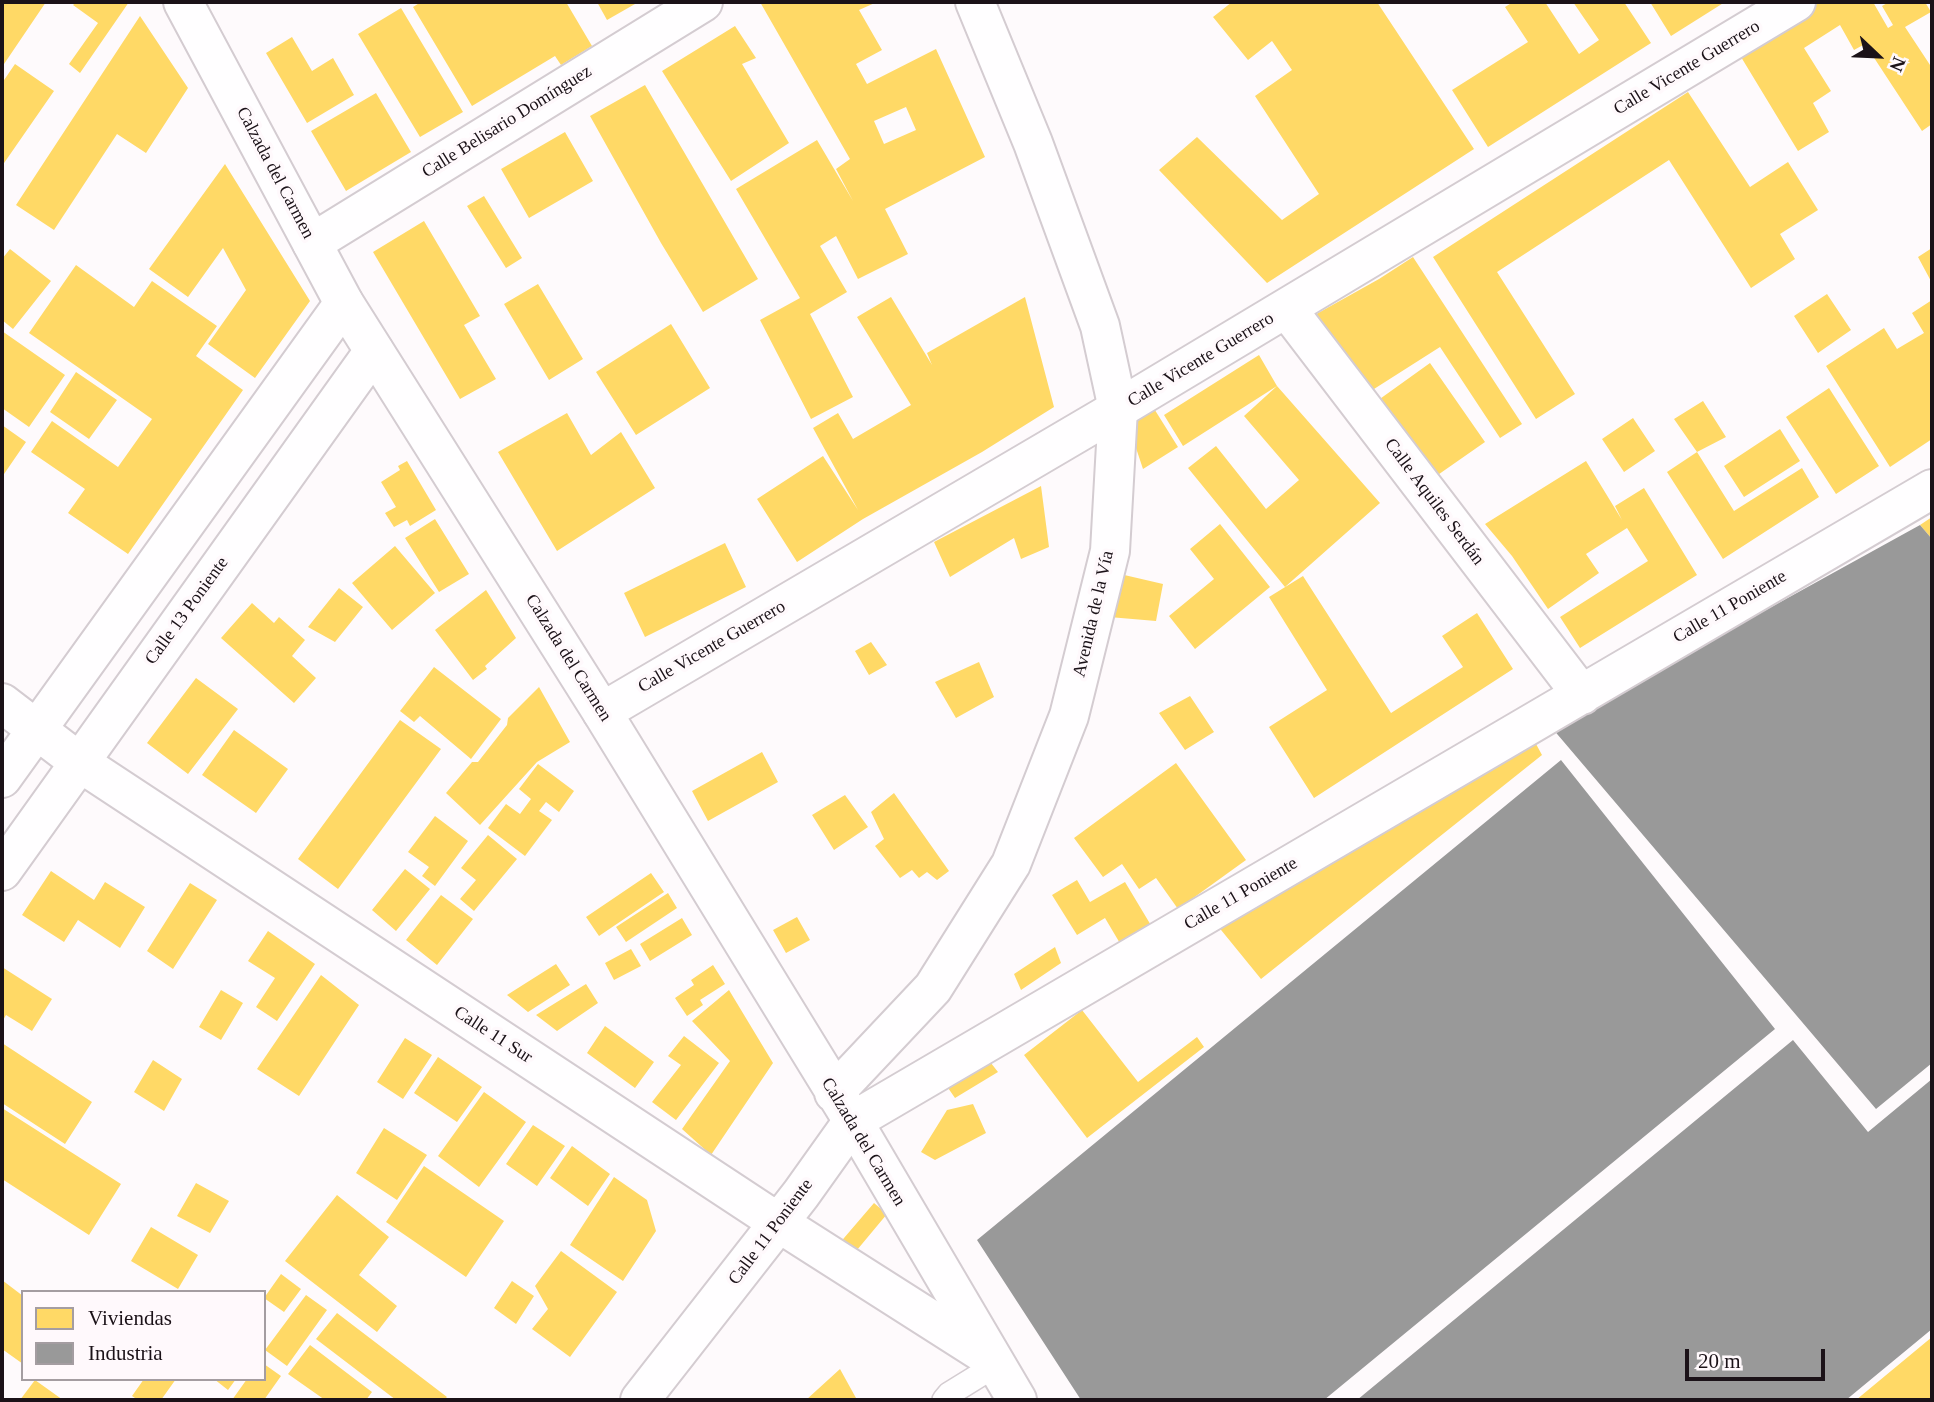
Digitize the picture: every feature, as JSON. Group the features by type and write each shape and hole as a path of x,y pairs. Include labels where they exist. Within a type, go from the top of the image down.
{"street":[{"name":"Calzada del Carmen","path":"183,2 344,303 602,712 844,1107 962,1309"},
{"name":"Calle Belisario Domínguez","path":"312,243 703,2"},
{"name":"Avenida de la Vía","path":"844,1107 933,988 1011,864 1069,716 1110,551 1118,409 1100,326 1032,143 975,2"},
{"name":"Calle Vicente Guerrero","path":"602,712 1287,309 1796,2"},
{"path":"2,778 344,303"},
{"name":"Calle Aquiles Serdán","path":"1287,309 1582,695"},
{"name":"Calle 13 Poniente","path":"2,871 374,351"},
{"name":"Calle 11 Poniente","path":"640,1400 779,1223 844,1107 1582,695 1932,489"},
{"name":"Calle 11 Sur","path":"2,703 79,762 993,1361"},
{"name":"Calle 11 Sur","path":"962,1309 1017,1400"}],"lane":[{"path":"944,1400 993,1361"}],"building: Viviendas":[{"path":"2,2 46,2 2,67"},
{"path":"76,2 129,2 80,73 69,64 98,23 73,5"},
{"path":"421,2 566,2 592,46 561,65 555,56 472,106 413,7"},
{"path":"597,2 634,2 635,4 607,20"},
{"path":"760,2 877,2 859,10 882,50 856,64 867,84 936,49 985,157 885,209 908,254 858,279 836,236 820,246 847,292 810,314 853,397 811,419 760,320 800,298 736,189 817,140 853,201 836,169 850,159","holes":["906,107 916,130 884,144 874,121"]},
{"path":"1232,2 1377,2 1474,149 1267,283 1159,170 1197,137 1282,220 1319,194 1255,96 1292,70 1272,41 1248,60 1213,17"},
{"path":"1513,2 1545,2 1579,54 1599,40 1573,2 1624,2 1651,43 1488,147 1452,90 1528,42 1505,7"},
{"path":"1650,2 1725,2 1671,36"},
{"path":"1818,2 1873,2 1888,28 1893,25 1882,6 1889,2 1925,2 1931,12 1905,27 1932,68 1932,124 1922,131 1865,44 1854,50 1840,25 1804,48 1831,91 1813,103 1829,132 1798,151 1738,52"},
{"path":"401,8 463,112 420,137 358,34"},
{"path":"140,16 188,88 146,153 117,134 54,230 16,205"},
{"path":"735,26 756,58 742,64 789,143 731,181 662,71"},
{"path":"292,37 312,71 333,58 354,95 307,123 266,53"},
{"path":"15,64 54,91 2,166 2,83"},
{"path":"645,85 758,279 703,312 590,116"},
{"path":"1688,92 1750,187 1788,162 1818,210 1780,234 1795,259 1751,288 1669,160 1497,272 1575,394 1536,419 1433,257"},
{"path":"376,93 411,152 346,191 311,131"},
{"path":"565,132 593,181 529,218 501,169"},
{"path":"225,164 310,301 255,378 208,344 246,290 223,248 188,297 149,269"},
{"path":"484,196 522,258 506,268 467,206"},
{"path":"424,221 480,316 464,325 496,379 460,399 373,252"},
{"path":"1932,248 1932,283 1918,257"},
{"path":"10,249 51,281 13,329 2,320 2,259"},
{"path":"1413,257 1522,424 1500,438 1440,347 1374,389 1311,317"},
{"path":"76,265 134,307 152,281 217,326 196,356 243,390 128,554 68,513 85,489 31,452 52,421 118,467 152,419 29,333"},
{"path":"538,284 583,359 549,380 504,304"},
{"path":"1827,294 1851,330 1818,353 1794,316"},
{"path":"891,297 932,365 927,353 1025,297 1054,407 982,452 863,519 797,562 757,499 823,456 858,510 813,428 838,413 853,439 911,405 857,317"},
{"path":"1932,300 1932,439 1890,467 1826,366 1884,328 1897,349 1924,333 1912,313"},
{"path":"671,324 710,388 636,435 596,372"},
{"path":"2,331 65,375 29,427 2,408"},
{"path":"1259,355 1277,386 1183,446 1164,415"},
{"path":"1430,363 1485,442 1432,479 1377,401"},
{"path":"76,372 117,400 89,439 50,412"},
{"path":"1277,386 1380,503 1285,587 1188,468 1216,446 1266,509 1299,480 1244,416"},
{"path":"1829,388 1879,466 1836,494 1786,417"},
{"path":"1703,401 1726,437 1697,452 1674,419"},
{"path":"1153,407 1178,447 1143,469 1129,427"},
{"path":"567,413 591,455 621,432 655,488 557,551 498,452"},
{"path":"1633,418 1655,451 1624,472 1602,439"},
{"path":"2,425 26,442 2,477"},
{"path":"1780,429 1800,461 1744,497 1724,466"},
{"path":"1697,452 1734,511 1802,468 1819,497 1723,559 1667,472"},
{"path":"407,461 436,510 410,526 407,520 394,527 385,513 396,507 381,482 400,470 398,466"},
{"path":"1586,461 1622,520 1615,506 1644,488 1697,575 1580,648 1560,617 1648,561 1627,528 1586,554 1599,573 1548,609 1512,556 1485,524"},
{"path":"1041,486 1049,547 1021,559 1014,538 950,577 934,542"},
{"path":"1932,517 1932,539 1920,525"},
{"path":"435,519 469,574 439,592 405,538"},
{"path":"1220,524 1270,587 1195,649 1169,616 1214,579 1190,549"},
{"path":"725,543 746,587 645,637 624,593"},
{"path":"395,546 435,593 392,630 352,583"},
{"path":"1120,574 1163,584 1156,621 1109,617"},
{"path":"1303,576 1391,713 1463,667 1442,636 1477,613 1513,669 1314,798 1269,727 1327,690 1269,597"},
{"path":"339,588 363,607 335,642 308,627"},
{"path":"486,590 516,638 473,680 435,630"},
{"path":"252,603 274,623 279,617 305,640 292,656 316,678 294,703 221,638"},
{"path":"871,642 887,665 869,675 855,651"},
{"path":"979,662 994,697 956,718 935,682"},
{"path":"434,667 501,719 471,759 420,716 414,722 400,711"},
{"path":"196,678 238,709 188,774 147,743"},
{"path":"539,687 570,742 537,762 480,825 446,793 472,762 478,762 507,725 508,718"},
{"path":"1190,696 1214,732 1185,750 1159,713"},
{"path":"400,720 441,749 338,889 298,859"},
{"path":"234,730 288,769 256,813 202,775"},
{"path":"1536,744 1542,755 1261,979 1217,925"},
{"path":"762,752 778,782 708,821 692,791"},
{"path":"1176,763 1246,860 1178,909 1156,878 1139,889 1122,864 1103,877 1074,838"},
{"path":"538,764 574,791 559,812 546,802 539,811 552,820 525,856 488,828 506,804 520,814 531,799 519,789"},
{"path":"894,793 949,871 937,880 927,872 919,878 912,870 900,878 875,846 884,839 871,812"},
{"path":"845,795 868,827 834,850 812,815"},
{"path":"435,816 468,841 435,886 422,876 429,867 408,852"},
{"path":"488,835 517,859 474,911 460,899 476,880 461,868"},
{"path":"405,869 430,889 396,931 372,910"},
{"path":"51,871 94,900 105,882 145,907 120,948 78,920 64,942 22,915"},
{"path":"651,873 664,892 599,936 586,917"},
{"path":"1077,880 1090,902 1125,882 1152,927 1121,945 1105,918 1077,935 1052,895"},
{"path":"190,883 217,900 173,969 147,951"},
{"path":"668,893 677,908 626,942 616,927"},
{"path":"441,895 473,919 437,965 406,940"},
{"path":"797,917 810,940 786,953 773,930"},
{"path":"682,918 692,935 650,961 640,944"},
{"path":"268,931 315,964 277,1021 256,1007 275,978 248,961"},
{"path":"1055,947 1061,963 1021,990 1014,974"},
{"path":"631,949 641,966 614,980 605,963"},
{"path":"556,964 570,985 528,1012 507,995"},
{"path":"713,965 725,984 700,1000 703,1005 687,1016 675,998 694,985 691,980"},
{"path":"2,967 52,999 32,1031 6,1015 2,1022"},
{"path":"321,975 359,1005 299,1096 257,1069"},
{"path":"586,984 598,1003 557,1031 536,1015"},
{"path":"221,990 243,1003 221,1040 199,1027"},
{"path":"729,990 773,1063 711,1155 682,1129 730,1061 692,1021"},
{"path":"1082,1010 1138,1082 1197,1037 1204,1047 1087,1138 1024,1055"},
{"path":"605,1026 654,1062 635,1088 587,1053"},
{"path":"684,1036 719,1063 676,1120 652,1102 681,1065 668,1056"},
{"path":"405,1038 432,1055 403,1099 377,1082"},
{"path":"2,1043 92,1102 65,1144 2,1103"},
{"path":"438,1057 482,1087 457,1122 414,1093"},
{"path":"987,1058 998,1072 955,1098 946,1085"},
{"path":"153,1060 182,1079 164,1111 134,1092"},
{"path":"484,1092 526,1122 479,1187 438,1156"},
{"path":"973,1104 986,1133 935,1160 921,1152 947,1110"},
{"path":"2,1108 121,1184 89,1235 2,1179"},
{"path":"533,1125 565,1146 537,1186 506,1164"},
{"path":"384,1128 427,1155 397,1200 356,1173"},
{"path":"572,1146 610,1174 588,1206 550,1178"},
{"path":"424,1166 504,1221 466,1277 386,1222"},
{"path":"614,1177 647,1200 656,1231 623,1281 570,1245"},
{"path":"196,1183 229,1201 210,1233 177,1216"},
{"path":"337,1195 389,1237 359,1275 397,1306 377,1332 285,1261"},
{"path":"874,1203 887,1214 852,1256 838,1245"},
{"path":"151,1227 198,1255 178,1289 131,1261"},
{"path":"561,1251 617,1292 570,1357 532,1329 548,1309 535,1286"},
{"path":"281,1274 301,1289 284,1312 266,1299 266,1295"},
{"path":"2,1280 21,1294 21,1363 2,1349"},
{"path":"512,1281 534,1296 516,1324 494,1308"},
{"path":"306,1295 327,1310 287,1366 266,1349"},
{"path":"337,1313 447,1397 444,1400 396,1400 316,1339"},
{"path":"1932,1337 1932,1400 1856,1400"},
{"path":"310,1345 372,1392 366,1400 325,1400 288,1374"},
{"path":"266,1365 281,1376 264,1400 232,1400 246,1381 266,1381"},
{"path":"840,1369 856,1398 854,1400 806,1400"},
{"path":"36,1381 63,1400 20,1400"},
{"path":"143,1381 175,1381 161,1400 138,1400 132,1396"},
{"path":"217,1381 235,1381 228,1390"}],"building: Industria":[{"path":"1920,525 1932,539 1932,1063 1876,1109 1552,728"},
{"path":"1561,760 1775,1029 1324,1400 1081,1400 977,1240"},
{"path":"1793,1040 1868,1132 1932,1079 1932,1329 1846,1400 1357,1400"}]}
